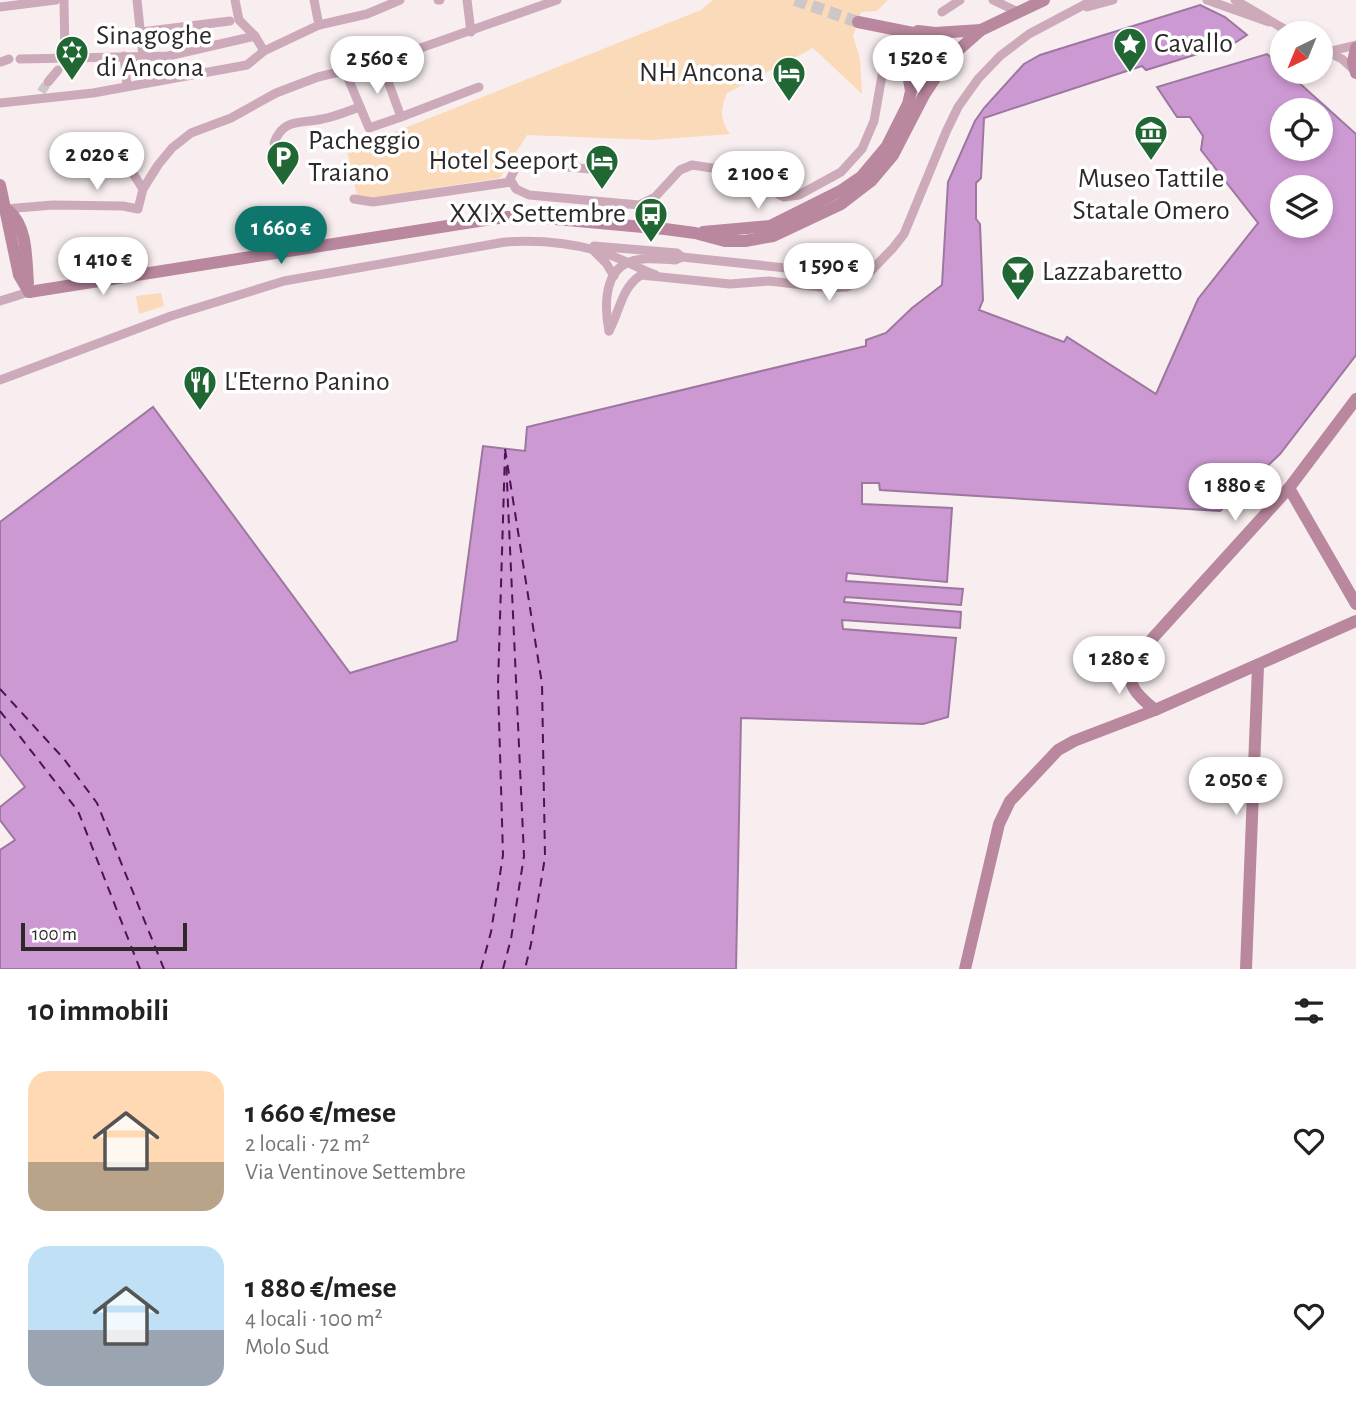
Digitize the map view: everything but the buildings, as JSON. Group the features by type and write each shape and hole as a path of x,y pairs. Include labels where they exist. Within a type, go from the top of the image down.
{"street":[{"path":"0,6 56,0"},
{"path":"60,58 64,0"},
{"path":"137,0 143,57"},
{"path":"234,20 235,0"},
{"path":"314,0 319,25"},
{"path":"371,0 375,10"},
{"path":"0,103 93,93 247,65 264,51 319,25 375,10 400,0"},
{"path":"467,0 471,32"},
{"path":"3,210 53,205 123,206 138,209 143,189 172,148 191,133 231,118 276,93 318,77 381,62 557,0"},
{"path":"942,12 960,0"},
{"path":"993,0 1018,12"},
{"path":"0,301 29,292 503,217 534,217 695,233 725,241 753,240 792,228 841,204 871,181 893,155 936,75 947,60 981,30 1044,0"},
{"path":"874,269 834,273 682,257 675,260 645,259 626,263 614,276 605,310 609,331 619,313 623,294 632,281 641,275 730,284 769,281 828,288 847,287 862,280 874,269 904,233 955,114 978,79 1017,42 1093,0"},
{"path":"1072,11 1112,0"},
{"path":"1207,0 1269,22"},
{"path":"1214,0 1225,7"},
{"path":"1235,0 1269,22"},
{"path":"141,32 234,20 255,36 264,51"},
{"path":"695,233 770,226 824,200 861,177 887,146 910,97 909,80 900,50 892,37 858,22 913,33 924,30 935,33 981,30"},
{"path":"611,171 525,163 510,176 516,189 528,195 639,205 655,197 682,168 696,165 738,172 783,197 799,195 841,172 862,149 874,121 883,70 913,33"},
{"path":"935,33 946,45 947,60"},
{"path":"20,59 168,56 255,36"},
{"path":"1334,49 1356,47 1353,62 1356,72"},
{"path":"124,56 127,86"},
{"path":"1334,56 1356,72"},
{"path":"381,62 401,117"},
{"path":"48,82 58,70"},
{"path":"345,71 369,128 479,87"},
{"path":"906,71 923,79 936,75"},
{"path":"274,143 278,131 293,123 323,119 360,107"},
{"path":"123,159 143,189"},
{"path":"354,199 373,201 511,182"},
{"path":"0,186 19,275 29,292"},
{"path":"0,380 171,316 284,281 505,242 677,253 682,257"},
{"path":"581,247 656,275"},
{"path":"592,250 606,263 614,276"},
{"path":"1155,710 1136,695 1128,676 1131,663 1289,488 1356,399"},
{"path":"1289,488 1356,604"},
{"path":"965,969 999,824 1010,801 1058,750 1074,741 1258,666 1356,621"},
{"path":"1246,969 1258,666"}],"shaded area":[{"path":"713,0 888,0 877,11 861,12 853,36 860,59 862,94 813,48 727,93 722,114 730,134 652,140 527,135 500,178 358,200 347,151 701,10"},
{"path":"1200,5 1225,17 1247,35 1236,42 1146,70 1142,66 984,118 981,178 976,183 976,219 980,224 983,300 979,310 1064,342 1067,337 1156,394 1198,299 1258,223 1201,150 1203,136 1190,117 1177,117 1157,87 1267,54 1270,57 1270,84 1300,84 1316,98 1270,98 1270,161 1333,161 1333,113 1356,134 1356,355 1280,454 1220,511 880,490 879,483 862,483 862,504 952,508 947,582 847,573 846,581 963,589 961,605 845,597 844,602 961,612 960,628 842,620 843,629 956,638 948,717 923,724 741,718 736,969 0,969 0,850 15,840 0,820 0,807 25,787 0,754 0,522 153,407 350,673 457,641 483,446 525,451 527,427 866,346 866,340 886,333 942,285 948,182 975,121 1024,64 1040,55"},
{"path":"161,293 164,306 139,314 136,296"}],"ferry route":[{"path":"505,449 542,684 545,857 525,969"},
{"path":"481,969 491,932 503,855 498,685 505,453"},
{"path":"503,969 511,939 524,856 506,460"},
{"path":"0,689 64,759 97,803 164,969"},
{"path":"0,711 78,811 140,969"}],"tunnel":[{"path":"795,0 858,22"},
{"path":"41,92 48,82"}],"place":[{"name":"Cavallo","path":"1130,74"},
{"name":"Sinagoghe di Ancona","path":"72,82"},
{"name":"NH Ancona","path":"789,103"},
{"name":"Museo Tattile Statale Omero","path":"1151,162"},
{"name":"Pacheggio Traiano","path":"283,187"},
{"name":"Hotel Seeport","path":"602,191"},
{"name":"XXIX Settembre","path":"651,244"},
{"name":"Lazzabaretto","path":"1018,302"},
{"name":"L'Eterno Panino","path":"200,412"}]}
